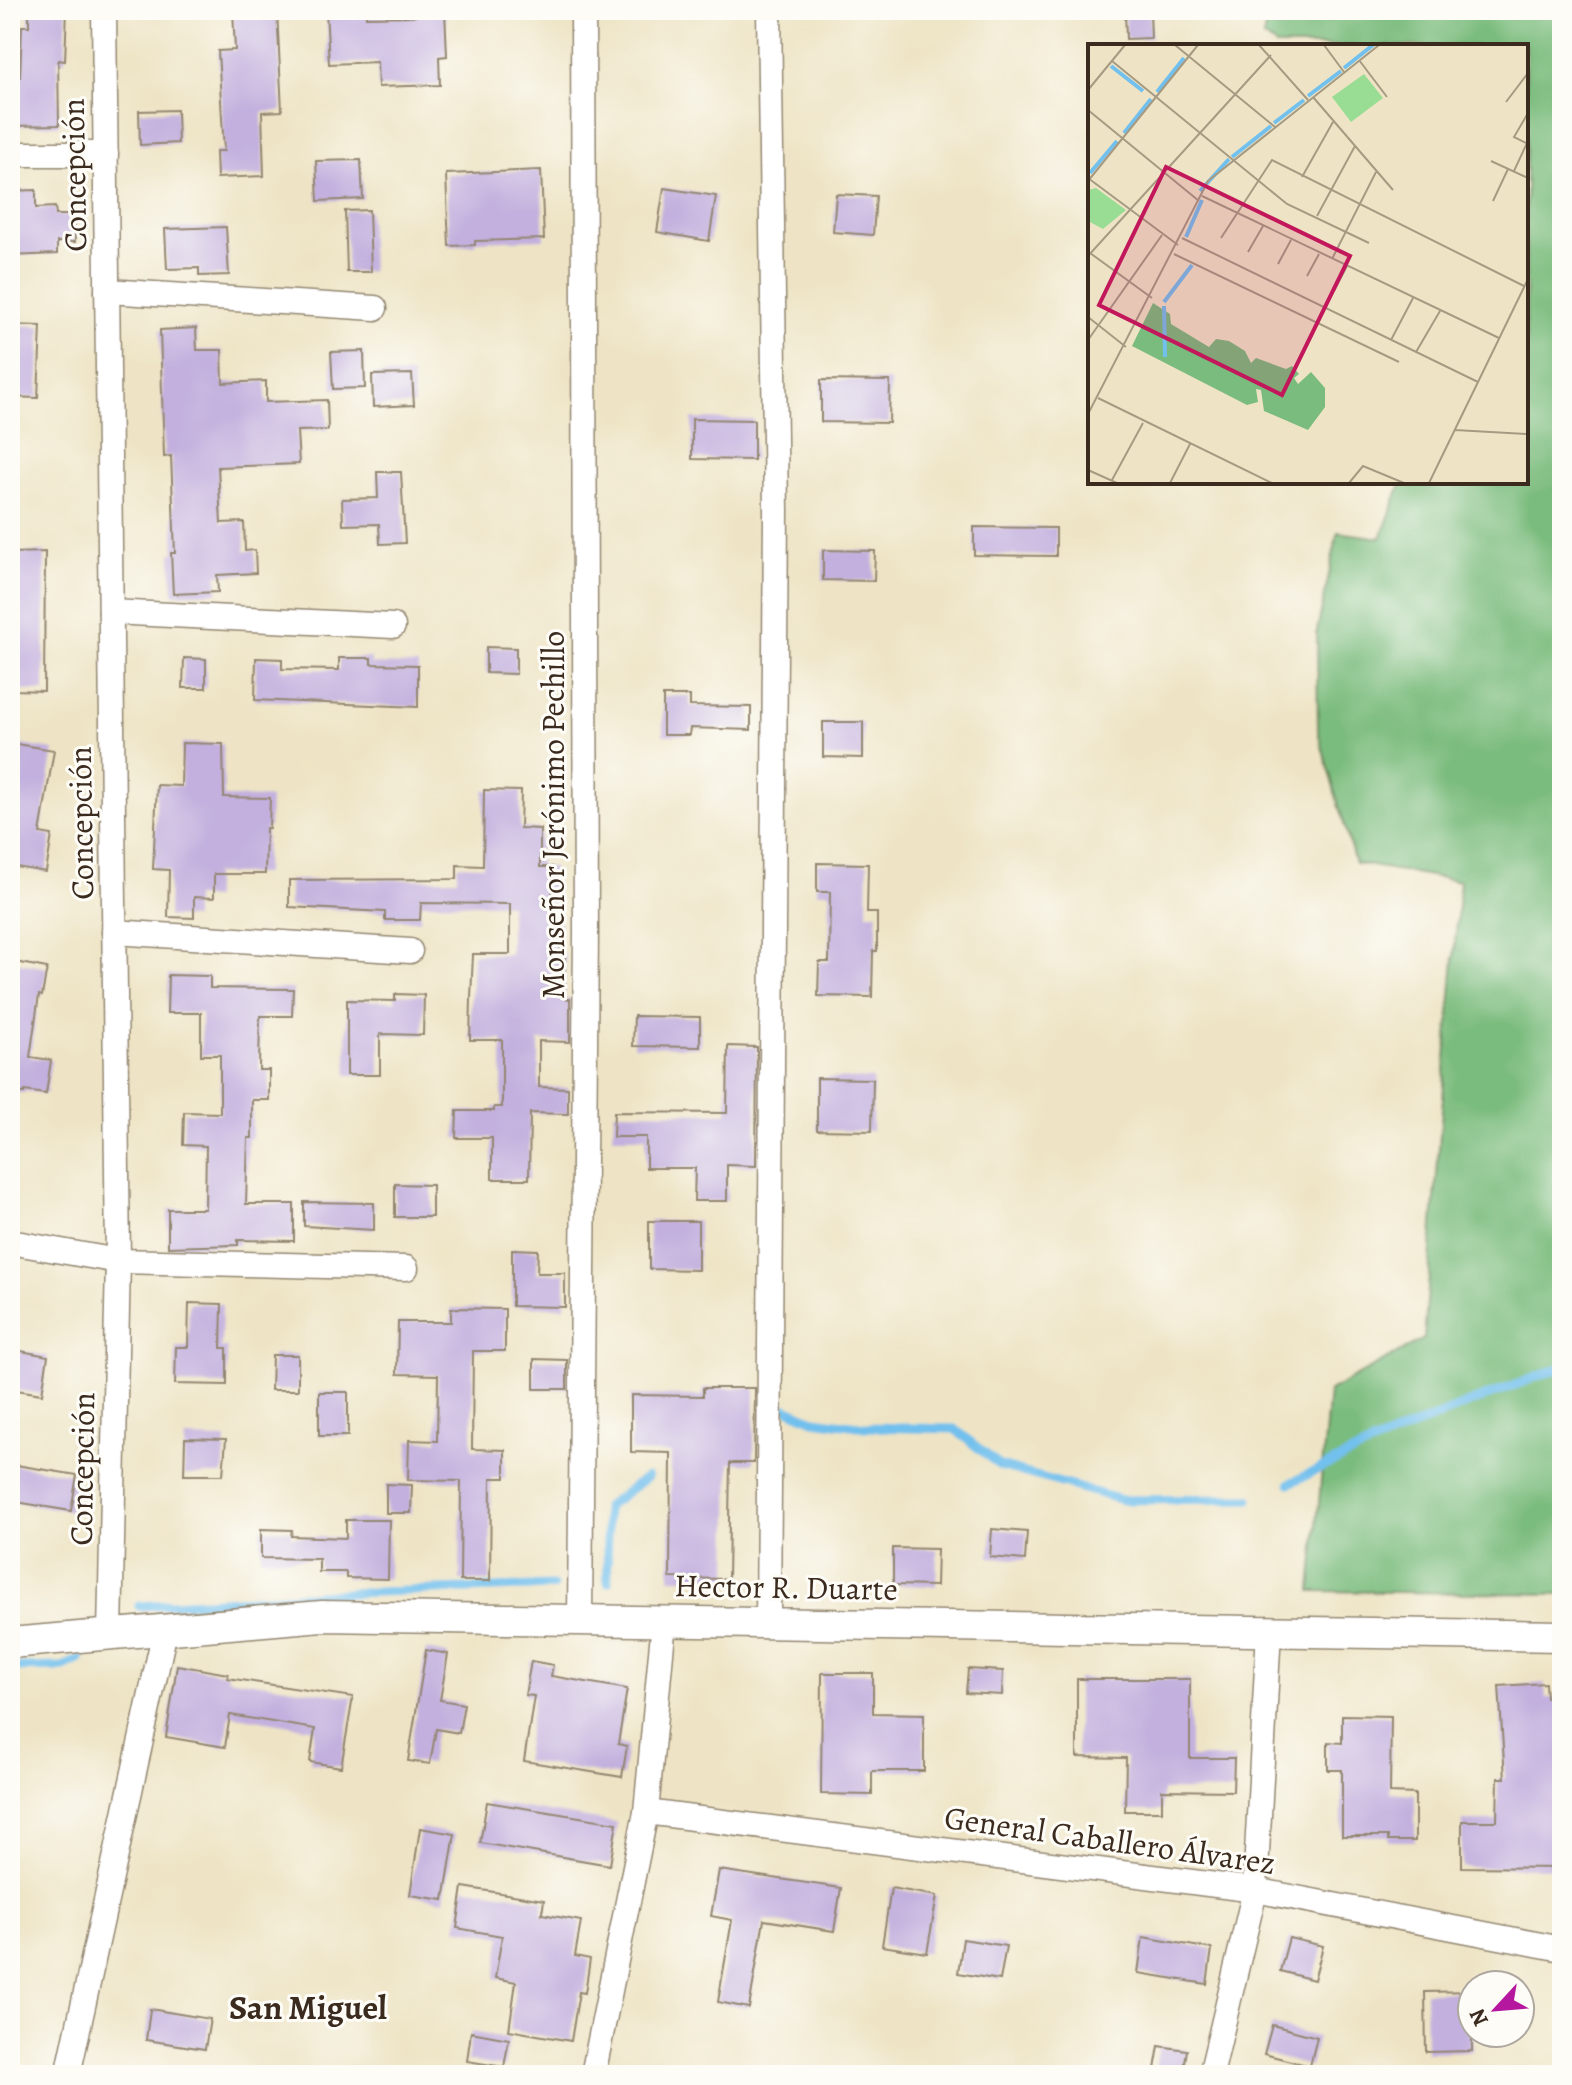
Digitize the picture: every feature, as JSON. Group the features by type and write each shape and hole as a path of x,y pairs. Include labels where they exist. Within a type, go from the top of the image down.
{"street":[{"name":"Concepción","path":"104,10 118,1261 110,1634"},
{"name":"Monseñor Jerónimo Pechillo","path":"580,1619 586,932 583,10"},
{"path":"768,1623 776,527 769,10"},
{"path":"10,154 106,154"},
{"path":"107,291 375,308"},
{"path":"111,612 393,626"},
{"path":"114,932 410,951"},
{"path":"10,1242 118,1261 406,1268"},
{"name":"Hector R. Duarte","path":"10,1643 322,1616 1562,1636"},
{"path":"593,2075 646,1812 664,1621"},
{"path":"68,2075 165,1630"},
{"path":"1211,2075 1255,1890 1269,1630"},
{"name":"General Caballero Álvarez","path":"646,1812 1255,1890 1562,1949"}],"green space":[{"path":"1270,10 1562,10 1562,1594 1311,1591 1329,1391 1424,1339 1460,881 1355,863 1318,732 1317,631 1338,532 1381,538 1401,484 1528,484 1528,44 1273,44 1263,36"}],"building":[{"path":"29,10 67,10 65,61 58,60 59,125 10,126 10,77 20,77 22,26 29,26"},
{"path":"233,10 277,10 282,111 262,112 264,176 217,178 216,151 224,151 218,51 235,50"},
{"path":"366,10 366,17 416,16 416,10 445,10 447,56 439,57 440,85 378,87 377,62 329,64 326,11"},
{"path":"1125,10 1150,10 1151,38 1126,39"},
{"path":"177,110 178,143 140,145 139,111"},
{"path":"361,160 363,199 318,201 316,161"},
{"path":"541,170 544,239 475,241 475,245 449,246 446,174"},
{"path":"664,188 716,196 709,241 657,232"},
{"path":"36,190 36,208 55,207 56,215 74,215 75,242 57,242 57,254 10,256 10,191"},
{"path":"836,194 876,196 873,235 833,232"},
{"path":"369,210 371,272 347,272 345,211"},
{"path":"226,227 229,275 199,276 199,268 167,269 165,229"},
{"path":"10,325 41,326 38,398 10,397"},
{"path":"196,328 197,350 222,350 223,383 266,381 266,402 327,400 328,430 297,431 299,464 218,467 221,523 244,522 245,551 255,550 256,573 217,575 218,592 173,594 171,553 175,553 171,456 164,457 160,330"},
{"path":"364,351 365,388 333,389 331,352"},
{"path":"412,374 414,405 373,407 372,375"},
{"path":"821,380 890,381 889,423 821,422"},
{"path":"692,419 754,420 754,460 692,459"},
{"path":"377,472 401,472 405,543 380,544 379,524 343,525 342,499 378,498"},
{"path":"974,527 1056,528 1056,556 974,555"},
{"path":"823,550 875,551 874,581 823,580"},
{"path":"45,552 44,691 15,690 17,631 10,631 10,553"},
{"path":"486,647 516,648 516,674 486,673"},
{"path":"184,658 206,659 206,688 183,688"},
{"path":"256,658 282,659 282,669 339,670 339,658 371,658 371,664 418,665 418,707 255,700"},
{"path":"663,696 690,696 690,706 751,707 751,730 690,728 689,735 663,735"},
{"path":"823,722 863,722 863,758 823,757"},
{"path":"10,743 54,750 40,833 52,835 46,872 10,866"},
{"path":"182,743 223,744 224,797 270,798 265,874 214,874 214,898 194,897 194,918 168,917 169,870 153,869 157,785 181,786"},
{"path":"484,790 521,791 520,828 540,829 540,867 553,867 552,921 560,921 560,955 565,955 565,999 570,999 570,1042 539,1041 539,1087 568,1088 568,1114 530,1113 529,1179 492,1179 492,1138 456,1138 457,1111 494,1111 494,1107 502,1107 502,1040 470,1040 471,998 473,954 510,954 510,904 421,903 420,920 385,920 385,912 289,907 289,880 457,879 457,865 483,866"},
{"path":"817,863 868,864 867,913 877,913 872,997 818,996 819,962 829,962 830,892 817,892"},
{"path":"10,961 47,968 42,996 39,995 30,1057 51,1060 46,1094 10,1092"},
{"path":"168,975 210,976 210,988 293,989 292,1016 260,1016 259,1070 269,1070 269,1100 252,1100 246,1204 294,1204 294,1241 238,1240 238,1245 168,1247 168,1209 205,1209 206,1146 183,1145 184,1112 220,1113 220,1055 201,1055 201,1013 167,1013"},
{"path":"395,994 424,995 423,1035 380,1034 380,1075 347,1075 347,1000 395,1001"},
{"path":"634,1016 700,1017 700,1047 633,1046"},
{"path":"728,1046 757,1047 756,1166 727,1165 727,1201 694,1201 695,1168 646,1168 646,1137 613,1137 614,1112 727,1113"},
{"path":"817,1078 873,1079 872,1131 817,1130"},
{"path":"395,1184 432,1185 432,1217 395,1217"},
{"path":"304,1202 374,1203 374,1230 304,1226"},
{"path":"649,1221 698,1221 698,1270 649,1269"},
{"path":"512,1249 538,1250 537,1273 565,1273 565,1307 512,1306"},
{"path":"189,1303 222,1304 221,1348 227,1348 227,1385 175,1384 176,1347 188,1347"},
{"path":"451,1308 505,1309 505,1351 473,1351 472,1449 505,1450 505,1478 491,1478 490,1581 460,1581 461,1481 408,1480 409,1440 437,1441 438,1375 397,1374 398,1322 451,1322"},
{"path":"10,1349 48,1356 42,1394 10,1389"},
{"path":"272,1355 298,1355 298,1390 271,1390"},
{"path":"534,1359 567,1360 567,1389 534,1389"},
{"path":"703,1388 755,1388 754,1463 730,1463 728,1579 670,1578 671,1453 631,1452 631,1395 703,1396"},
{"path":"319,1392 348,1392 348,1436 319,1436"},
{"path":"185,1438 226,1439 223,1475 184,1475"},
{"path":"10,1464 77,1475 71,1511 10,1501"},
{"path":"386,1484 412,1485 411,1513 386,1513"},
{"path":"346,1520 389,1520 388,1579 346,1578 346,1572 319,1572 319,1559 261,1558 261,1529 292,1530 291,1536 346,1538"},
{"path":"992,1529 1027,1532 1025,1560 990,1557"},
{"path":"893,1548 937,1549 936,1586 893,1585"},
{"path":"426,1650 448,1654 440,1700 464,1704 459,1733 436,1729 430,1764 408,1761"},
{"path":"531,1661 553,1665 551,1676 627,1689 618,1744 627,1746 622,1777 524,1761 534,1696 525,1695"},
{"path":"177,1665 228,1674 227,1678 353,1697 341,1767 310,1762 315,1729 230,1715 225,1747 166,1737"},
{"path":"968,1669 1003,1671 1002,1695 966,1693"},
{"path":"822,1673 873,1673 873,1713 924,1714 924,1771 872,1771 872,1795 821,1794"},
{"path":"1077,1679 1190,1679 1190,1758 1234,1758 1233,1791 1162,1790 1162,1811 1125,1811 1126,1758 1077,1757"},
{"path":"1545,1683 1546,1698 1562,1698 1562,1868 1462,1867 1462,1821 1497,1821 1498,1778 1505,1778 1499,1686"},
{"path":"1342,1715 1391,1716 1390,1793 1415,1794 1415,1841 1388,1841 1388,1836 1342,1836 1342,1770 1328,1770 1328,1742 1342,1743"},
{"path":"487,1802 617,1823 610,1865 480,1843"},
{"path":"420,1828 455,1834 444,1900 410,1895"},
{"path":"719,1870 841,1888 834,1931 764,1920 749,2008 718,2002 732,1920 711,1916"},
{"path":"463,1887 544,1900 542,1914 581,1921 575,1956 590,1959 585,1993 579,1992 571,2041 509,2030 516,1982 495,1978 502,1936 457,1928"},
{"path":"891,1888 937,1896 927,1953 882,1946"},
{"path":"1143,1937 1212,1949 1207,1984 1138,1973"},
{"path":"1289,1938 1323,1946 1314,1980 1280,1971"},
{"path":"963,1939 1006,1946 1000,1980 958,1973"},
{"path":"1456,1991 1456,2049 1472,2051 1426,2052 1425,1992"},
{"path":"150,2009 210,2019 205,2049 146,2040"},
{"path":"1272,2025 1317,2037 1310,2066 1264,2054"},
{"path":"471,2032 509,2039 504,2067 467,2061"},
{"path":"1159,2046 1187,2050 1183,2075 1154,2075"}],"waterway":[{"path":"1290,1483 1370,1445 1562,1367"},
{"path":"786,1408 814,1420 866,1427 955,1429 1000,1466 1122,1500 1249,1499"},
{"path":"608,1582 606,1507 647,1477"},
{"path":"139,1606 350,1593 553,1586"},
{"path":"10,1668 64,1667 80,1659"}],"district":[{"name":"San Miguel","path":"308,2007"}]}
